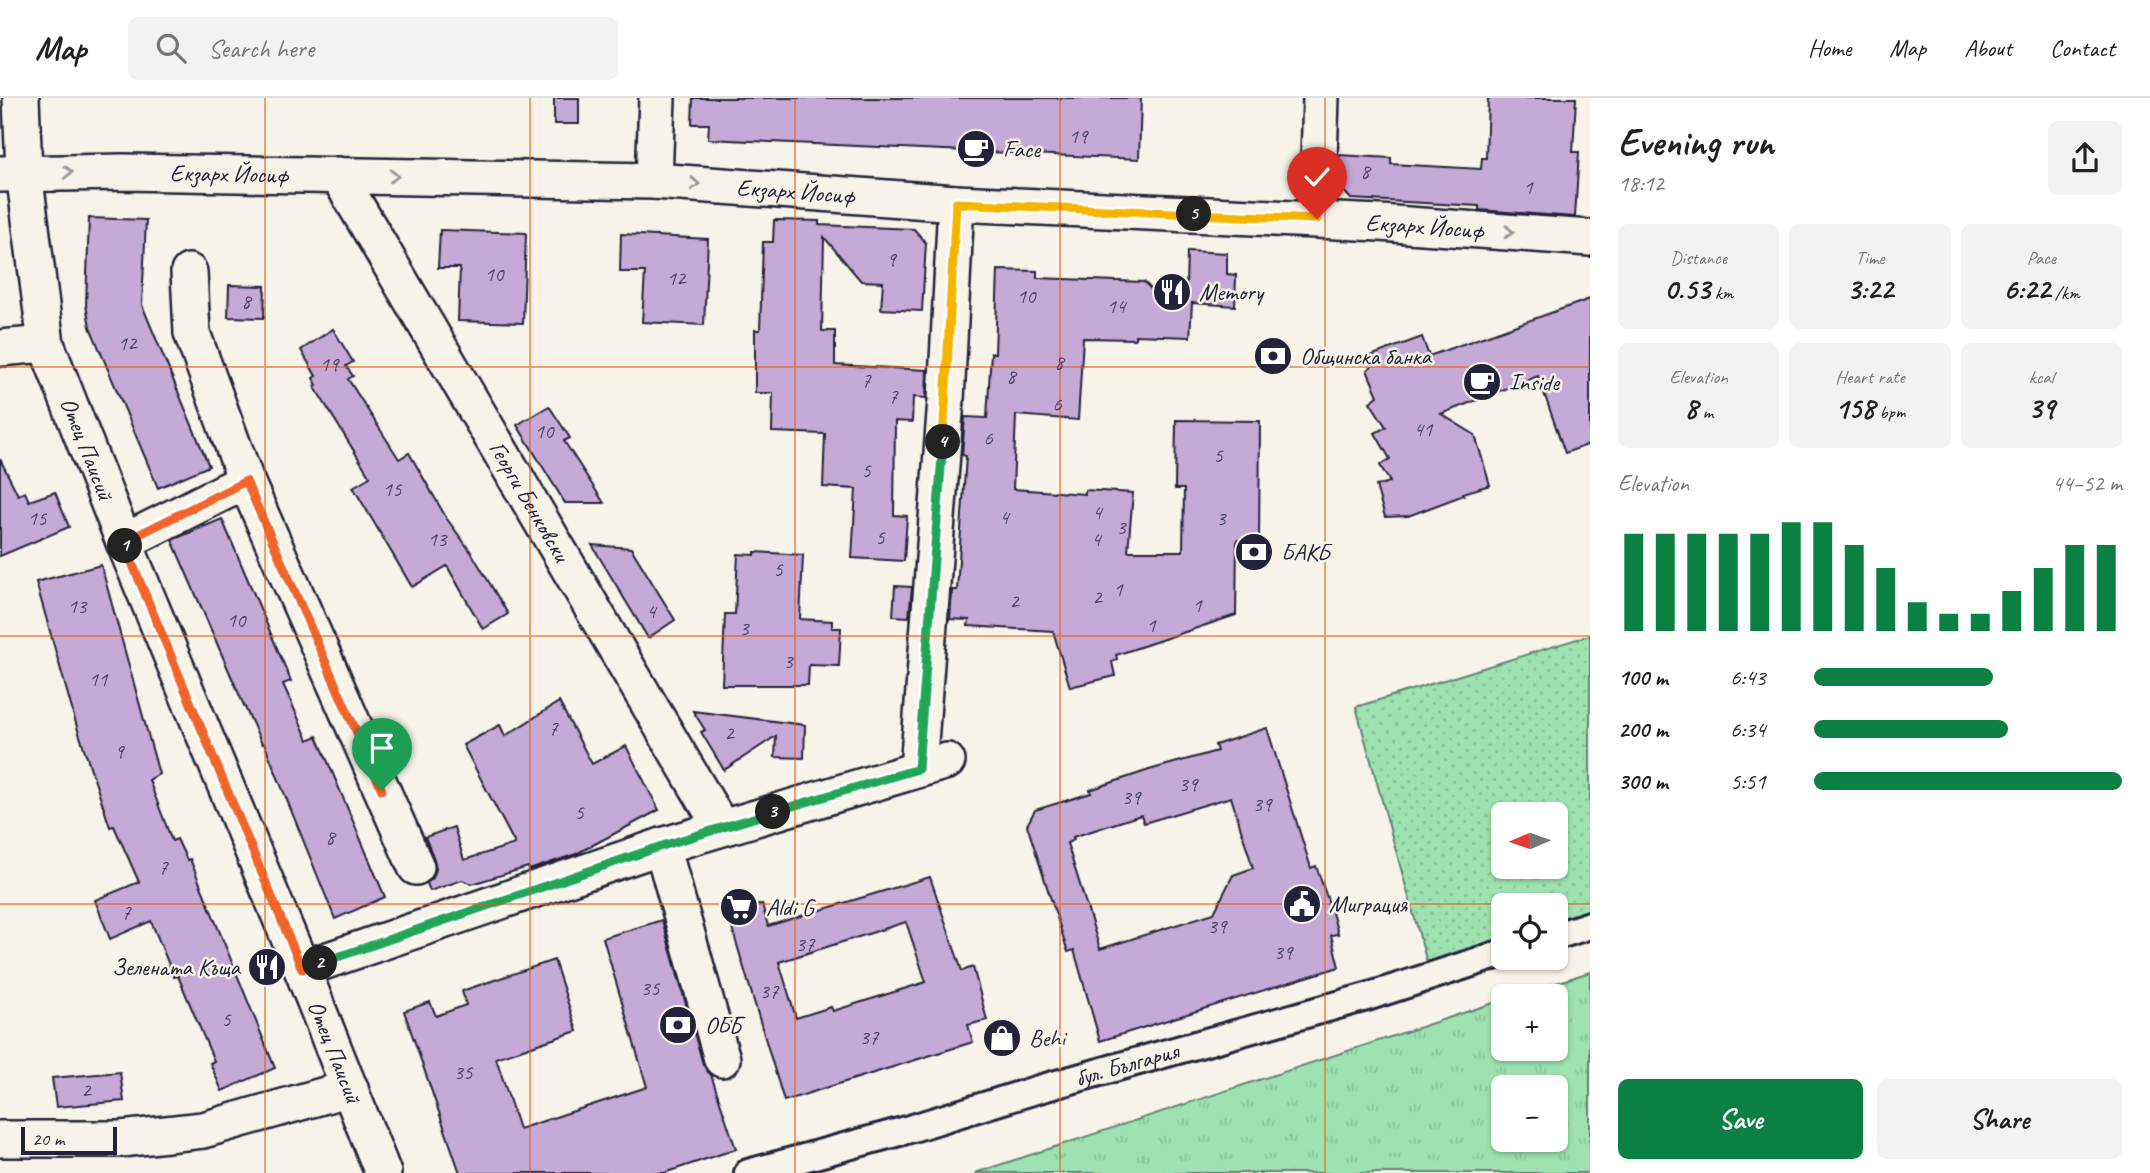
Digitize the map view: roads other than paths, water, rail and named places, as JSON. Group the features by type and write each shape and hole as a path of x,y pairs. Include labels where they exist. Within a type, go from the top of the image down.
{"street":[{"name":"Отец Паисий","path":"21,98 12,173 46,344 124,542 302,969 383,1173"},
{"path":"654,181 657,98"},
{"path":"1317,219 1321,98"},
{"name":"Екзарх Йосиф","path":"12,173 654,181 956,203 1317,219 1590,238"},
{"name":"Георги Бенковски","path":"338,175 721,827"},
{"path":"302,969 662,846 932,765 956,203"},
{"path":"189,272 192,333 246,481 416,867"},
{"path":"0,348 46,344"},
{"path":"124,542 246,481"},
{"path":"662,846 722,1059"},
{"path":"1568,932 1590,925"},
{"name":"бул. България","path":"748,1173 1370,996 1491,957"},
{"path":"0,1139 121,1139 203,1130 350,1088"}],"place":[{"name":"Face","path":"976,149"},
{"name":"Memory","path":"1172,292"},
{"name":"Общинска банка","path":"1273,356"},
{"name":"Inside","path":"1482,382"},
{"name":"БАКБ","path":"1254,552"},
{"name":"Миграция","path":"1302,904"},
{"name":"Aldi G","path":"739,907"},
{"name":"Зелената Къща","path":"267,967"},
{"name":"ОББ","path":"678,1025"},
{"name":"Behi","path":"1002,1038"}]}
